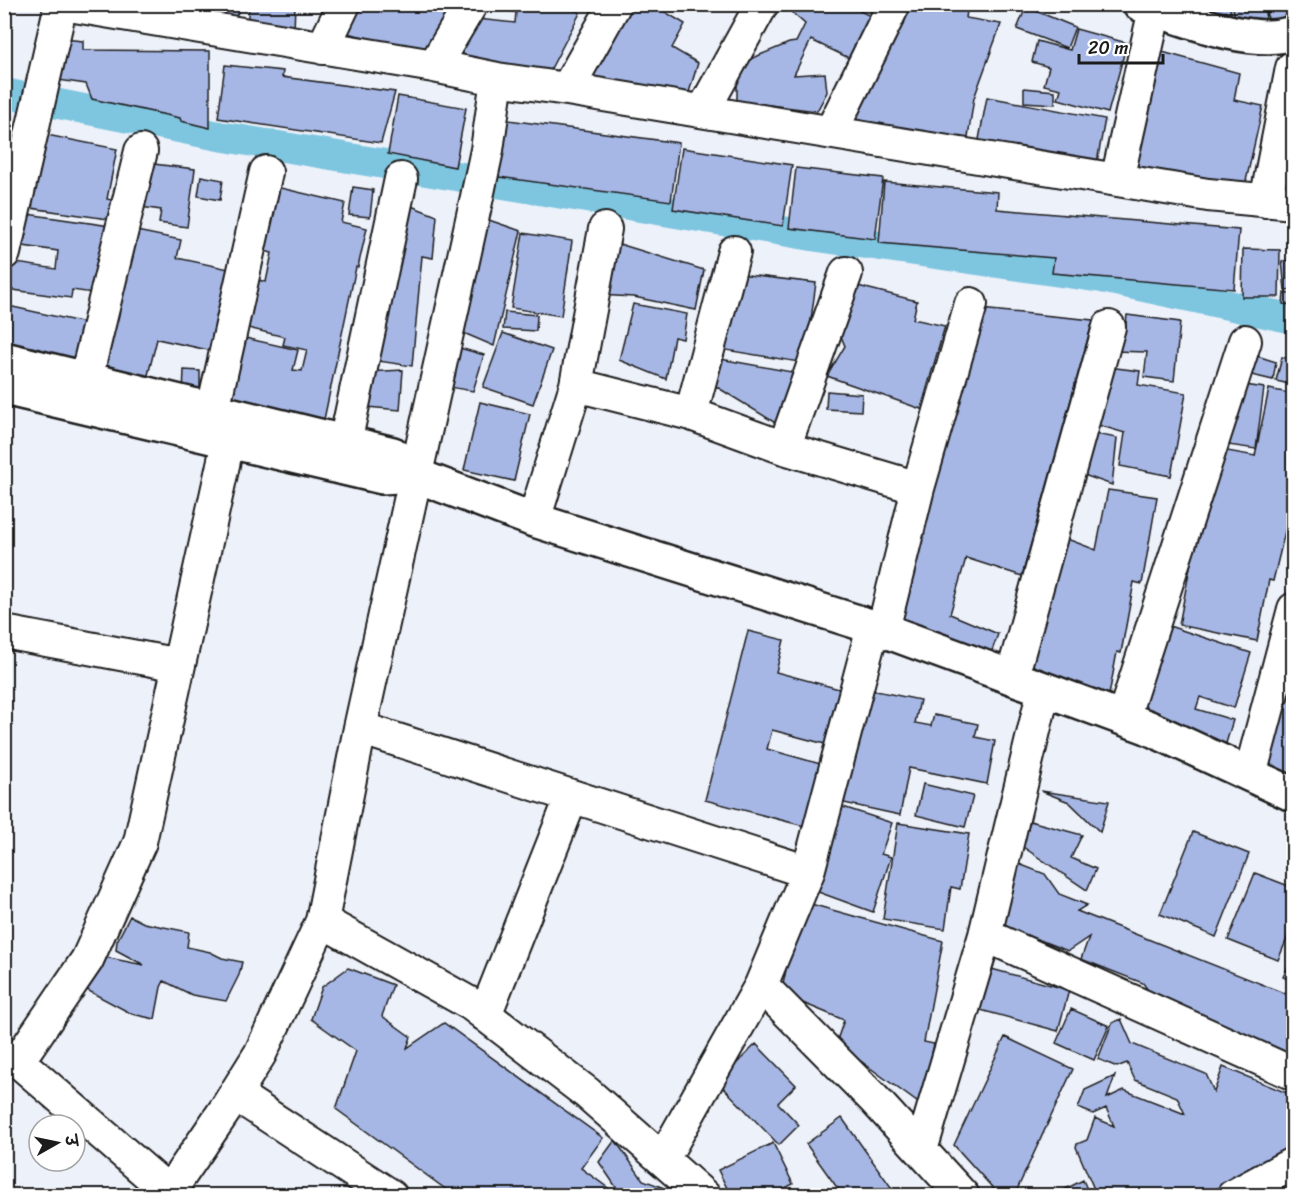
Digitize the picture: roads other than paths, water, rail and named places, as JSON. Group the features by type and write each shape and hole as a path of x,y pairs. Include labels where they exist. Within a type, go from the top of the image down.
{"street":[{"path":"4,253 9,220 37,114 62,4 181,14 323,48 497,79 1208,195 1280,202 1292,68"},
{"path":"323,48 344,4"},
{"path":"434,66 471,4"},
{"path":"567,89 615,4"},
{"path":"703,111 762,4"},
{"path":"831,132 894,4"},
{"path":"1117,180 1148,7 1203,25 1257,37 1286,35 1293,32"},
{"path":"228,442 140,842 87,960 11,1056 167,1194 260,1054 322,921 360,728 477,197 497,79"},
{"path":"86,378 141,151"},
{"path":"213,410 266,172"},
{"path":"345,443 401,179"},
{"path":"534,520 576,385 605,229"},
{"path":"692,414 734,252"},
{"path":"784,448 846,273"},
{"path":"663,1159 761,985 808,872 971,304"},
{"path":"1011,677 1109,327"},
{"path":"1123,718 1245,341"},
{"path":"4,359 393,454 415,475 534,520 878,628 1147,727 1293,795"},
{"path":"576,385 692,414 784,448 918,488"},
{"path":"4,388 382,477 415,475"},
{"path":"1250,775 1293,609"},
{"path":"4,632 179,665"},
{"path":"921,1150 985,934 1044,689"},
{"path":"360,728 808,872"},
{"path":"485,1015 572,796"},
{"path":"322,921 471,1004 587,1093 704,1196"},
{"path":"985,934 1293,1074"},
{"path":"761,985 873,1098 963,1196"},
{"path":"235,1094 391,1196"},
{"path":"1233,1196 1293,1163"}],"waterway":[{"path":"4,93 219,136 818,237 1102,278 1294,319"}]}
